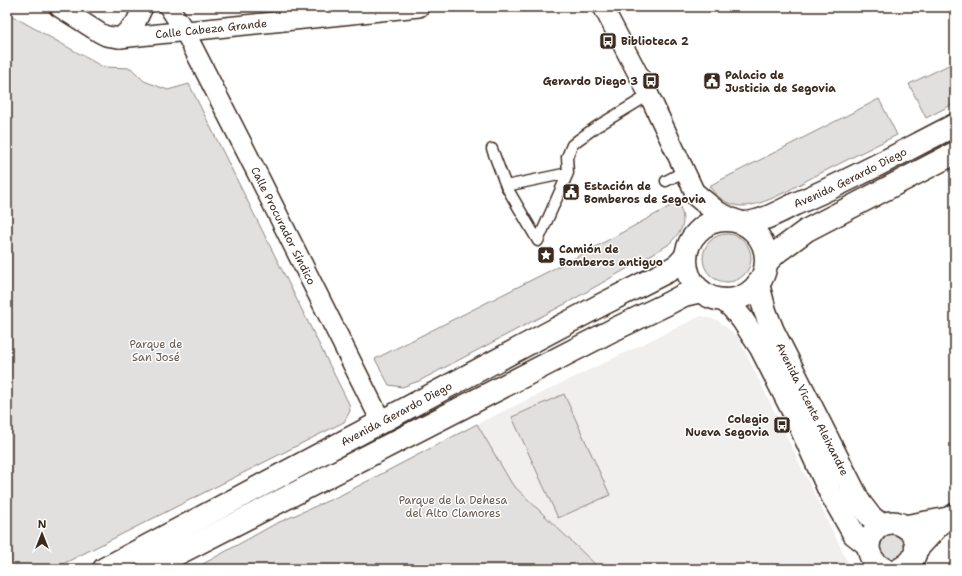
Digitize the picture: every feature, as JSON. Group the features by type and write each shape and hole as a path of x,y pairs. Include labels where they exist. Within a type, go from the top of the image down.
{"main road":[{"name":"Avenida Gerardo Diego","path":"738,222 754,222 809,199 883,163 955,125"},
{"path":"767,262 782,248 807,230 955,153"},
{"path":"696,195 718,213 738,222 757,233 767,254 764,274 751,292 734,300 714,298 701,291 690,278 686,267 688,246 693,236 700,228 710,223 721,220 738,222"},
{"path":"693,236 696,215 696,195"},
{"name":"Avenida Gerardo Diego","path":"104,569 601,305 668,272 678,265 686,256"},
{"name":"Avenida Vicente Aleixandre","path":"758,284 765,311 773,331 849,482 866,511 880,525"},
{"path":"148,569 626,323 684,295 701,291"},
{"name":"Avenida Vicente Aleixandre","path":"724,300 737,314 761,348 796,417 830,492 854,534 868,545"},
{"path":"880,568 872,560 868,545 874,530 880,525 888,523 904,525 914,536 916,544 907,564"}],"street":[{"name":"Calle Cabeza Grande","path":"59,7 100,33 106,36 120,38 184,30 419,7"},
{"path":"120,38 135,24 143,7"},
{"name":"Calle Procurador Síndico","path":"169,7 184,30 252,162 381,421"},
{"path":"603,7 649,95 696,195"},
{"path":"904,525 952,515"},
{"path":"907,564 952,515"}],"lane":[{"path":"492,149 506,186 538,241 568,173 568,151 578,140 609,118 649,95"},
{"path":"666,181 685,170"},
{"path":"506,186 568,173"}],"shaded area":[{"path":"701,316 717,320 738,337 851,569 600,569 512,484 477,424"}],"green space":[{"name":"Parque de San José","path":"7,13 103,67 131,68 144,81 168,90 189,84 349,404 350,411 344,422 53,569 7,569"},
{"path":"955,62 955,103 926,118 909,84"},
{"path":"879,99 897,135 769,200 759,203 741,206 731,204 715,194 709,186"},
{"path":"678,202 683,221 681,230 668,245 567,303 419,381 402,387 389,385 375,359 575,258"},
{"path":"722,234 732,234 741,238 747,244 750,249 750,267 741,278 732,282 722,282 713,278 707,272 703,263 703,253 707,244 713,238"},
{"path":"754,295 764,328 759,330 739,302"},
{"path":"564,394 610,495 558,518 512,417"},
{"name":"Parque de la Dehesa del Alto Clamores","path":"477,424 512,484 600,569 194,569 275,524 341,495"},
{"path":"891,531 903,536 906,549 900,558 890,561 879,554 879,539"}],"place":[{"name":"Biblioteca 2","path":"608,41"},
{"name":"Gerardo Diego 3","path":"651,81"},
{"name":"Palacio de Justicia de Segovia","path":"712,81"},
{"name":"Estación de Bomberos de Segovia","path":"571,192"},
{"name":"Camión de Bomberos antiguo","path":"546,255"},
{"name":"Colegio Nueva Segovia","path":"782,425"}]}
